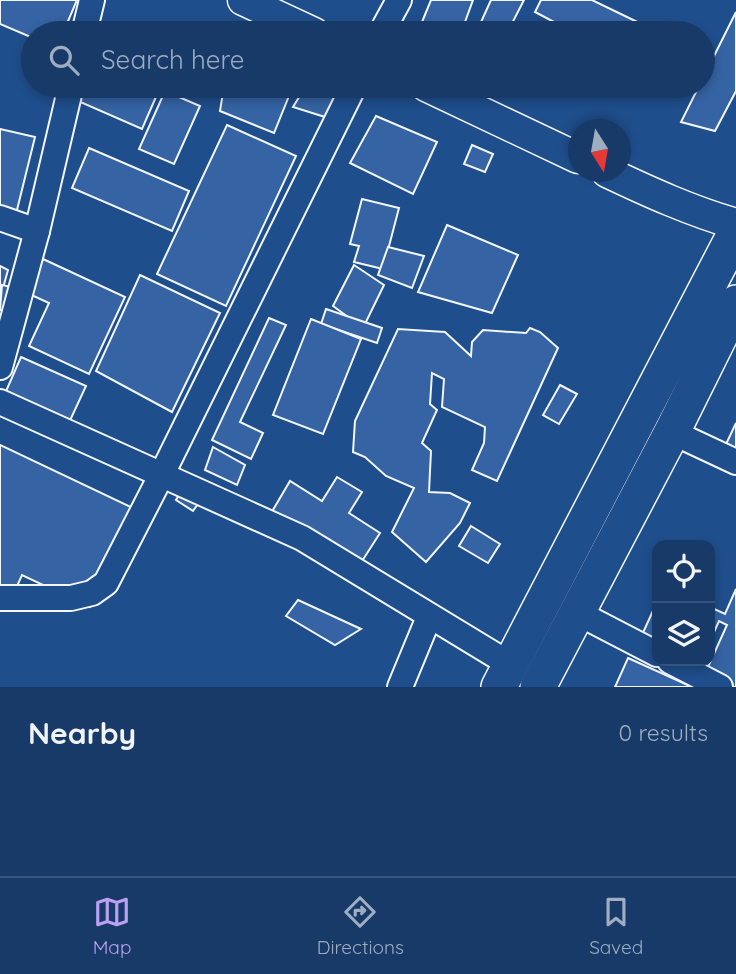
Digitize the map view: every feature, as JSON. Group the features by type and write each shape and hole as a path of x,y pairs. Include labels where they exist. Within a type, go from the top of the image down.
{"main road":[{"path":"505,676 736,232"},
{"path":"538,687 672,432 736,303"}],"street":[{"path":"87,21 92,0"},
{"path":"243,0 288,21"},
{"path":"388,21 399,0"},
{"path":"0,367 37,231 68,98"},
{"path":"0,598 71,598 92,593 106,583 348,98"},
{"path":"452,98 568,153"},
{"path":"629,182 676,204 736,224"},
{"path":"0,218 37,231"},
{"path":"0,402 302,538 429,617 505,676"},
{"path":"672,432 736,462"},
{"path":"576,611 652,651"},
{"path":"400,687 429,617"},
{"path":"680,666 720,687"}],"building":[{"path":"0,0 77,0 68,21 21,21 21,33 0,24"},
{"path":"431,0 473,0 465,21 422,21"},
{"path":"491,0 524,0 513,21 481,21"},
{"path":"541,0 592,0 635,21 552,21 535,12"},
{"path":"736,12 736,91 715,131 681,122 693,98 715,98 715,54"},
{"path":"79,98 156,98 142,129 78,101"},
{"path":"162,98 181,98 200,106 174,164 139,149"},
{"path":"222,98 288,98 274,133 220,111"},
{"path":"299,98 336,98 325,117 293,107"},
{"path":"376,116 437,142 413,194 350,163"},
{"path":"227,125 296,156 226,306 157,274"},
{"path":"0,129 35,137 15,218 0,214"},
{"path":"472,145 493,154 485,172 464,164"},
{"path":"89,148 189,191 172,231 72,188"},
{"path":"362,199 399,208 383,269 354,262 359,246 350,244"},
{"path":"447,225 518,255 492,313 418,292"},
{"path":"388,247 424,256 412,288 378,275"},
{"path":"43,259 125,297 89,374 29,346 49,303 27,293"},
{"path":"354,265 384,285 363,328 333,306"},
{"path":"0,266 8,270 0,299"},
{"path":"140,275 220,313 172,412 96,371"},
{"path":"2,285 20,289 14,313 0,310"},
{"path":"326,309 382,328 377,343 321,324"},
{"path":"269,318 286,325 240,422 263,433 251,459 212,440"},
{"path":"311,319 361,339 323,434 273,415"},
{"path":"530,328 540,332 558,348 497,481 472,470 484,443 485,427 442,407 444,379 432,373 430,404 437,410 422,443 431,451 429,492 450,493 470,503 460,523 426,562 392,532 414,488 386,476 365,457 353,452 355,421 398,329 445,332 471,356 472,342 483,330 526,333"},
{"path":"21,357 86,386 67,427 3,398"},
{"path":"560,385 577,394 559,424 543,415"},
{"path":"736,423 736,464 720,457"},
{"path":"0,445 137,510 90,607 22,575 8,606 0,603"},
{"path":"213,447 245,465 237,485 205,470"},
{"path":"191,476 209,488 193,511 176,500"},
{"path":"337,477 362,492 349,513 380,533 357,569 270,515 290,481 322,501"},
{"path":"471,526 500,544 488,563 459,546"},
{"path":"736,589 736,687 699,687 708,666 715,666 715,652 727,625 719,621 715,630 715,609 725,614"},
{"path":"298,600 361,629 335,645 286,616"},
{"path":"652,613 652,642 641,637"},
{"path":"628,658 692,687 615,687"}]}
